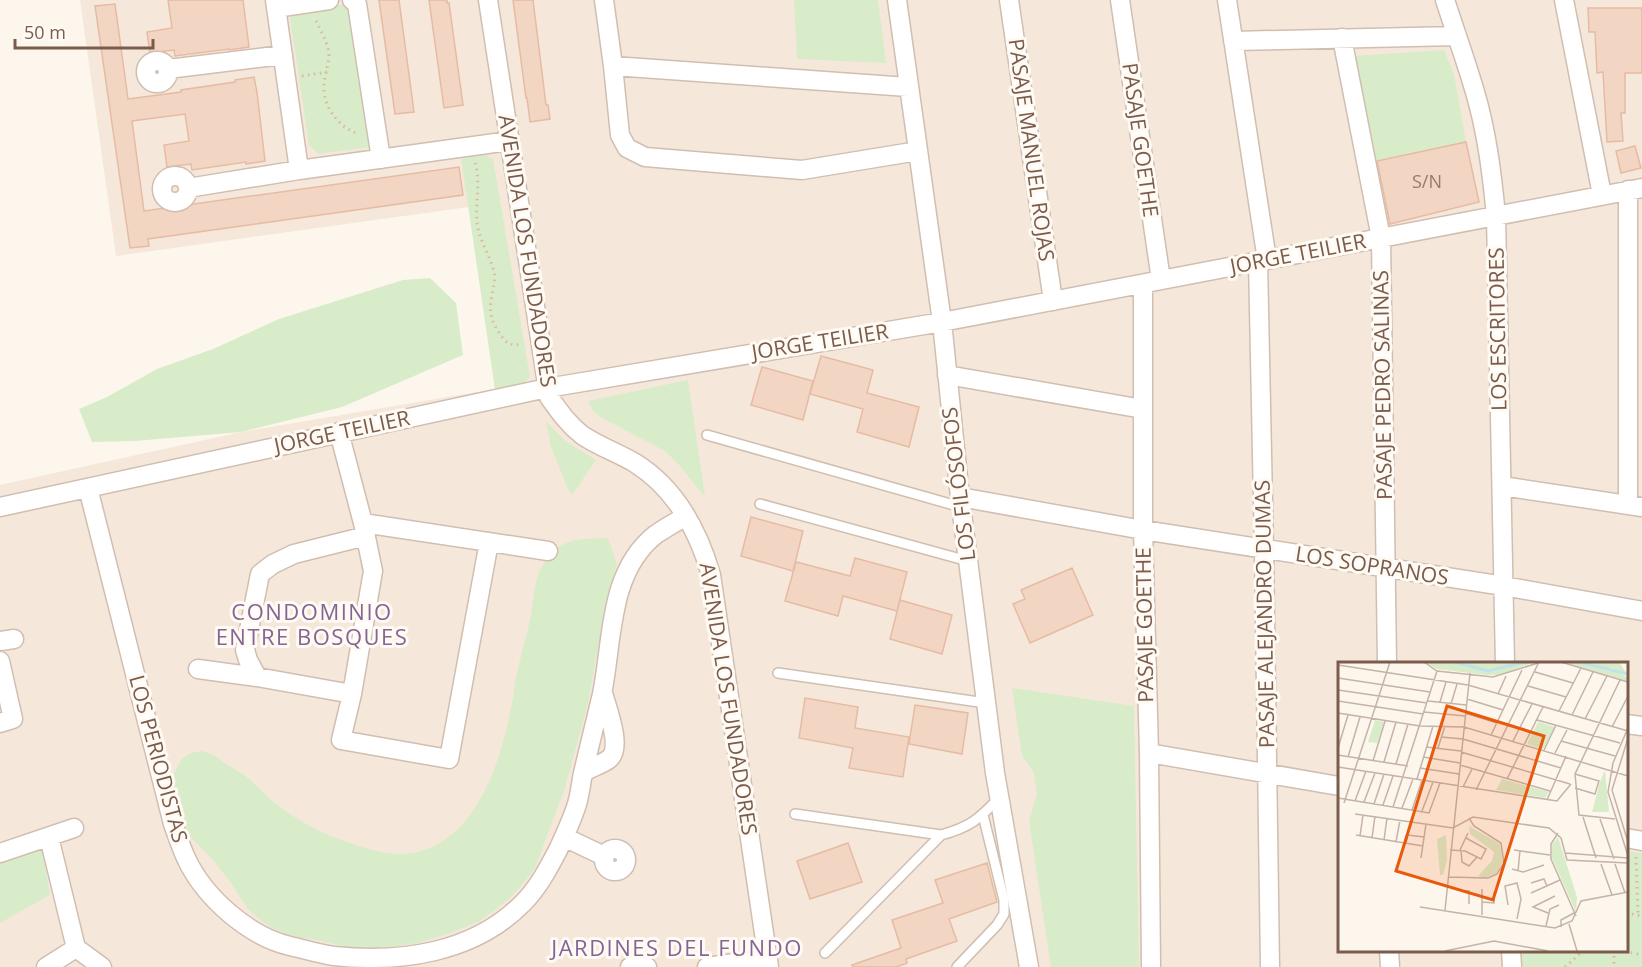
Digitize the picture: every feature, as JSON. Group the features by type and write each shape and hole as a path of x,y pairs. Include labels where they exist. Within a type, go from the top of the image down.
{"street":[{"path":"298,170 275,4 329,0"},
{"path":"352,0 357,4 381,159"},
{"name":"AVENIDA LOS FUNDADORES","path":"488,0 549,397 563,417 583,435 635,463 660,481 686,516 704,552 711,575 768,962"},
{"path":"604,0 614,66 620,135 627,148 645,157 802,170 918,150"},
{"name":"LOS FILÓSOFOS","path":"897,0 942,322 960,502 986,703 999,798 1029,967"},
{"name":"PASAJE MANUEL ROJAS","path":"1009,0 1053,301"},
{"name":"PASAJE GOETHE","path":"1120,0 1152,282 1143,409 1151,967"},
{"name":"PASAJE ALEJANDRO DUMAS","path":"1227,0 1263,261 1264,550 1270,967"},
{"name":"LOS ESCRITORES","path":"1444,0 1483,123 1496,216 1505,662"},
{"path":"1564,0 1602,195"},
{"path":"1233,40 1456,36"},
{"name":"PASAJE PEDRO SALINAS","path":"1342,38 1381,238 1387,662"},
{"path":"168,69 283,55"},
{"path":"614,66 908,87"},
{"path":"188,188 298,170 510,141"},
{"path":"1502,486 1635,505 1635,189"},
{"name":"JORGE TEILIER","path":"0,507 547,388 942,322 1635,189"},
{"path":"947,375 1143,409"},
{"path":"339,432 373,571 341,740 449,759 489,542"},
{"name":"LOS PERIODISTAS","path":"88,488 173,824 187,859 202,883 224,909 249,928 286,945 332,956 372,958 406,957 441,950 474,938 511,914 525,901 546,873 577,804 602,692 613,619 622,580 638,553 654,536 686,516"},
{"name":"LOS SOPRANOS","path":"960,502 1504,586 1642,611"},
{"path":"257,677 245,650 260,574 273,564 294,554 364,529 489,542 548,551"},
{"path":"0,661 13,718 0,723"},
{"path":"198,669 351,694"},
{"name":"LOS PERIODISTAS","path":"583,773 610,758 615,747 602,692"},
{"path":"1627,723 1642,726"},
{"path":"1149,753 1338,786"},
{"path":"0,853 74,828"},
{"path":"49,837 76,948 102,967"},
{"path":"564,837 604,856"},
{"path":"46,967 76,948"},
{"path":"1389,952 1390,967"},
{"path":"1511,952 1512,967"},
{"path":"707,967 768,962"},
{"path":"630,967 637,964 647,967"}],"lane":[{"path":"707,435 960,502"},
{"path":"760,504 968,561"},
{"path":"778,673 986,703"},
{"path":"795,814 941,835 963,829 983,815 999,798"},
{"path":"957,967 997,925 1004,914 1004,900 983,815"},
{"path":"825,953 941,835"}],"path":[{"path":"313,15 328,50 324,93 341,124 348,130 361,135"},
{"path":"298,77 327,72"},
{"path":"470,147 476,166 479,236 485,246 495,278 490,305 491,321 502,338 514,346 540,341"},
{"path":"1634,839 1640,916"},
{"path":"1565,967 1583,952"},
{"path":"1625,952 1642,955"}],"shaded area":[{"path":"80,0 1642,0 1642,967 0,967 0,485 241,432 495,389 469,207 116,256"}],"green space":[{"path":"794,0 878,0 886,63 797,59"},
{"path":"346,4 353,8 371,147 318,154 309,145 290,18 297,11"},
{"path":"1444,50 1454,74 1466,142 1374,162 1354,56"},
{"path":"483,154 493,159 530,377 514,387 495,389 461,158"},
{"path":"430,278 456,303 463,355 342,407 241,432 135,441 92,442 79,409 107,397 157,369 213,349 279,319 403,280"},
{"path":"688,380 705,497 665,451 602,418 592,410 588,401"},
{"path":"546,421 564,440 596,460 572,495 551,447"},
{"path":"608,538 617,564 606,601 588,704 565,788 535,868 509,899 480,921 448,934 417,943 386,948 351,948 287,934 272,928 247,908 212,859 183,829 170,787 172,777 181,760 194,752 202,751 214,755 248,778 292,816 344,841 392,854 427,849 447,838 464,823 478,803 489,781 505,735 536,583 544,563 557,548 564,544 580,539"},
{"path":"1012,688 1134,706 1139,967 1051,967 1029,821 1037,794 1034,773 1022,756"},
{"path":"42,847 50,895 0,923 0,859"},
{"path":"1627,851 1642,853 1642,967 1519,967 1518,952 1627,952"}],"building":[{"path":"168,0 243,0 249,47 175,56 174,50 150,53 147,32 172,28"},
{"path":"379,0 399,0 414,112 395,114"},
{"path":"429,0 447,0 449,3 463,105 444,108"},
{"path":"513,0 533,0 546,105 548,105 550,119 530,122"},
{"path":"115,4 128,99 181,92 181,90 254,77 257,92 265,161 192,170 191,164 167,167 164,145 189,141 185,114 132,121 144,211 459,167 463,195 148,239 149,246 130,248 95,6"},
{"path":"1588,8 1642,8 1642,73 1625,73 1625,113 1621,113 1623,141 1607,142 1603,72 1597,73 1595,32 1589,32"},
{"path":"1466,142 1479,202 1390,224 1377,161"},
{"path":"1635,146 1641,168 1621,173 1616,151"},
{"path":"821,356 873,370 867,393 919,407 909,447 857,432 863,409 810,394"},
{"path":"762,367 813,381 803,420 751,405"},
{"path":"751,517 803,531 793,571 741,556"},
{"path":"855,558 907,572 897,611 843,596 838,616 785,601 796,562 850,576"},
{"path":"1072,568 1093,615 1030,643 1013,604 1025,599 1021,590"},
{"path":"900,600 952,615 942,654 890,639"},
{"path":"805,698 858,707 855,728 909,737 903,777 849,768 853,748 799,738"},
{"path":"915,705 968,713 962,754 909,744"},
{"path":"848,843 862,882 810,899 797,861"},
{"path":"987,863 997,902 949,919 957,941 906,959 907,963 896,967 853,967 852,965 901,948 892,920 943,903 935,880"}],"district":[{"name":"CONDOMINIO ENTRE BOSQUES","path":"312,624"},
{"name":"JARDINES DEL FUNDO","path":"677,948"}]}
